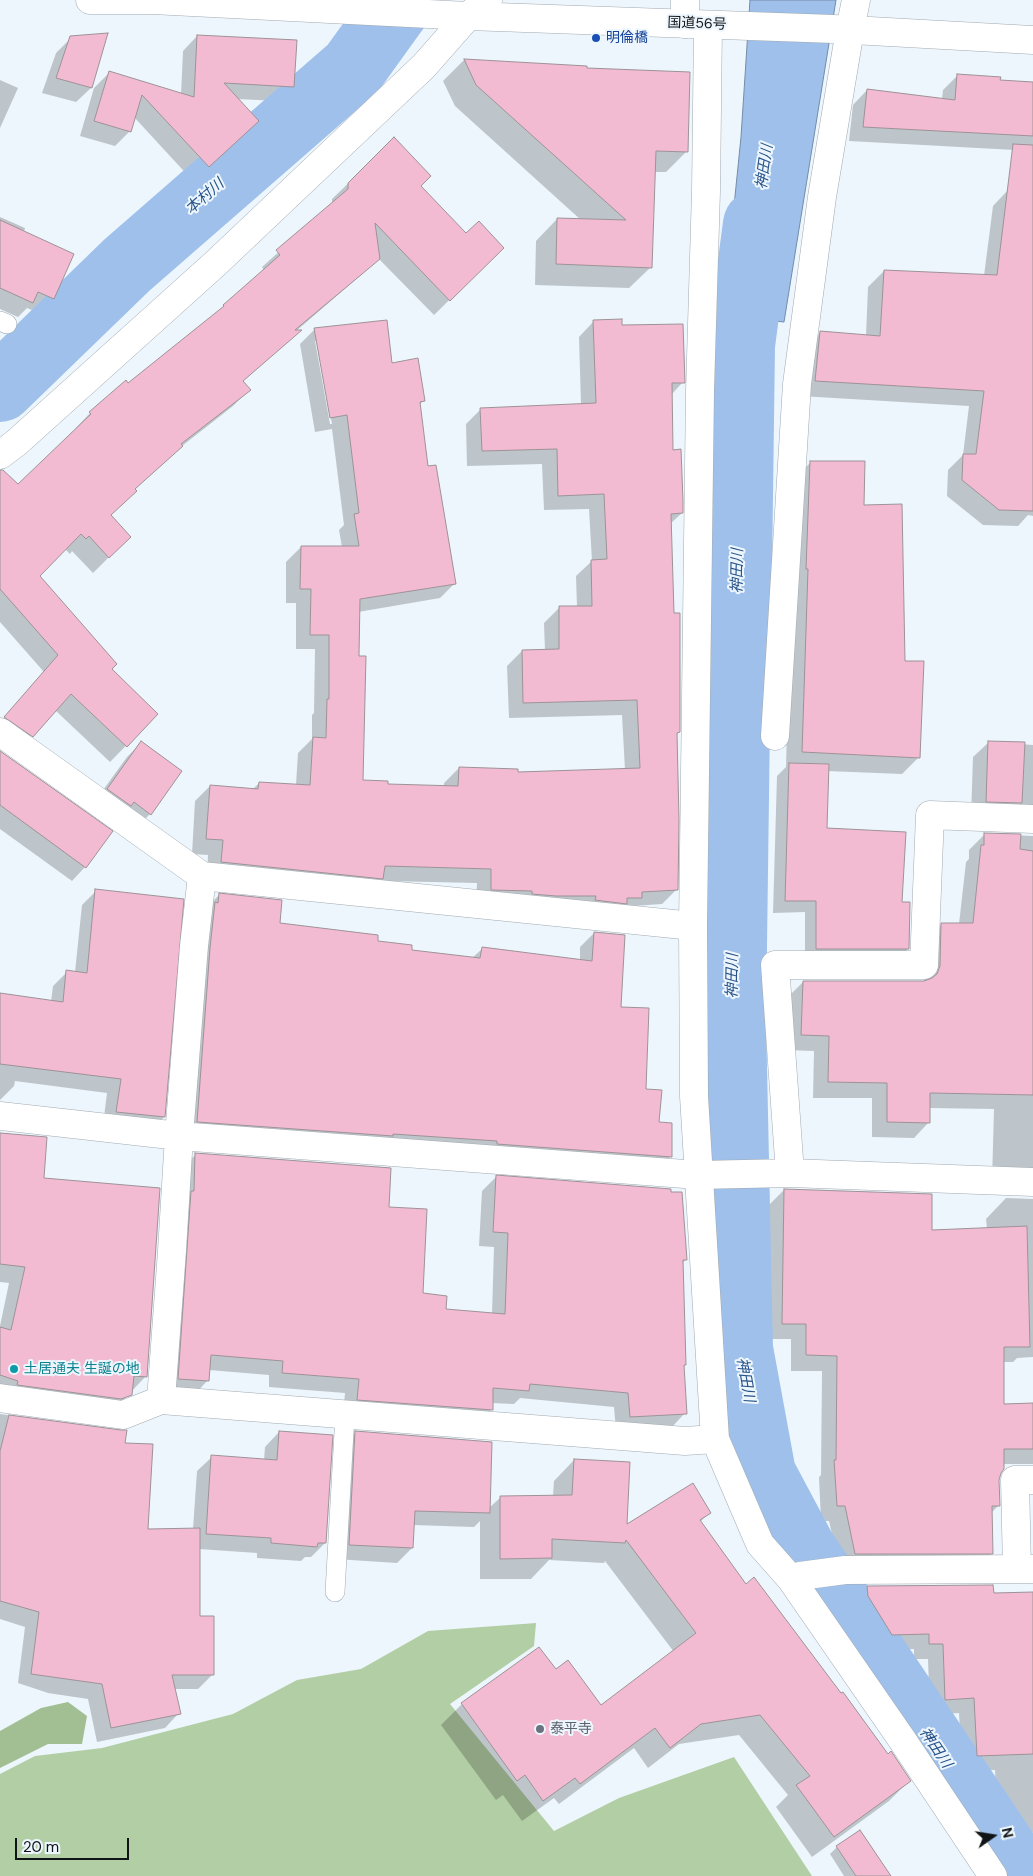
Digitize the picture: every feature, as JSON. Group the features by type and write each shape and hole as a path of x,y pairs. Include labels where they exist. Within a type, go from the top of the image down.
{"main road":[{"name":"国道56号","path":"90,0 152,0 437,14 478,8 700,18 842,30 1033,40"},
{"path":"775,736 797,384 842,30 856,0"},
{"path":"0,455 16,443 216,263 424,66 478,8"},
{"path":"700,18 706,191 700,391 693,926 694,1096 705,1175 715,1439 760,1544 796,1578 992,1876"},
{"path":"0,732 202,876 693,926"},
{"path":"778,1174 776,965 924,965 930,815 1033,819"},
{"path":"161,1400 193,955 202,876"},
{"path":"0,1116 179,1136 705,1175 778,1174 1033,1182"},
{"path":"0,1398 123,1414 161,1400 685,1441 715,1439"},
{"path":"796,1578 834,1571 1025,1569 1015,1480 1033,1480"}],"lane":[{"path":"335,1592 345,1414"}],"green space":[{"path":"536,1623 534,1646 450,1704 554,1831 619,1798 734,1757 812,1876 0,1876 0,1774 35,1756 102,1748 233,1714 297,1680 361,1669 428,1631"},
{"path":"68,1702 87,1716 82,1744 48,1744 0,1768 0,1731 41,1708"}],"water":[{"path":"750,0 836,0 784,322 723,315 741,137"}],"building":[{"path":"108,33 92,88 56,78 70,36"},
{"path":"197,35 297,40 294,87 224,83 259,121 209,167 142,95 131,132 94,121 109,71 194,97"},
{"path":"464,59 587,66 587,68 690,72 688,152 656,151 652,268 556,264 557,218 626,220 476,85"},
{"path":"957,74 1001,77 1000,80 1033,82 1033,136 863,127 867,89 955,100"},
{"path":"394,137 431,176 421,186 466,233 479,221 504,248 450,301 375,223 380,259 295,330 302,330 243,381 251,390 181,444 183,446 135,489 137,491 111,515 131,537 109,558 89,536 86,539 81,534 40,576 117,664 112,669 158,714 127,747 71,694 33,737 4,717 58,655 0,589 0,470 3,470 18,484 91,414 89,412 126,380 128,383 224,306 280,255 276,250 348,189 348,183"},
{"path":"1013,144 1033,145 1033,511 999,510 962,480 963,454 976,454 984,391 815,381 820,331 880,336 884,270 997,275"},
{"path":"0,220 74,254 54,299 38,292 33,303 0,288"},
{"path":"622,319 622,325 683,324 685,383 672,383 673,450 681,449 683,501 683,513 671,514 674,613 680,613 680,732 677,733 678,890 642,892 642,898 627,898 627,904 595,900 596,896 556,896 532,894 532,891 491,890 491,869 385,866 383,879 221,862 223,840 206,839 210,785 258,789 259,782 310,785 313,737 326,738 327,699 329,699 329,635 310,635 311,589 300,589 301,546 359,546 354,514 359,513 347,415 330,418 314,328 387,320 392,363 418,358 425,401 420,402 428,466 436,465 456,584 360,599 359,656 366,656 363,780 388,781 388,784 458,786 459,767 518,769 518,772 640,768 637,700 523,703 522,650 559,649 559,606 592,606 591,560 607,559 604,494 558,496 557,449 482,451 480,408 596,403 593,320"},
{"path":"810,461 865,461 864,505 902,504 905,661 924,661 920,758 802,752"},
{"path":"141,741 182,771 151,815 134,802 131,806 107,789"},
{"path":"988,741 1025,742 1022,803 986,802"},
{"path":"0,751 113,831 86,868 0,805"},
{"path":"789,763 829,764 827,828 906,832 902,902 910,902 909,949 816,949 816,901 785,901"},
{"path":"984,833 1021,834 1020,849 1033,851 1033,1095 930,1093 930,1123 887,1122 887,1083 828,1082 829,1036 801,1035 803,981 924,981 937,974 940,966 941,923 973,923 981,845 984,845"},
{"path":"95,889 184,899 165,1117 116,1112 121,1079 0,1064 0,993 63,1002 66,970 87,973"},
{"path":"219,893 282,900 280,923 378,935 378,941 412,945 412,950 480,958 482,947 592,961 594,932 625,935 621,1007 649,1008 646,1089 662,1090 659,1122 672,1123 672,1157 497,1144 497,1141 393,1134 393,1136 197,1122 210,948 215,902 218,903"},
{"path":"0,1133 47,1137 44,1178 160,1188 147,1377 134,1376 132,1395 121,1399 17,1385 18,1381 0,1375 0,1327 11,1330 25,1267 0,1264"},
{"path":"195,1153 391,1168 389,1207 427,1209 423,1293 447,1296 446,1309 505,1314 508,1233 493,1232 496,1175 671,1189 671,1192 682,1192 687,1260 683,1260 686,1365 684,1365 687,1414 630,1417 628,1393 530,1384 529,1391 493,1388 493,1410 357,1400 359,1379 282,1373 283,1361 211,1355 209,1381 178,1379 191,1191 194,1191"},
{"path":"784,1189 932,1194 932,1230 1027,1226 1030,1347 1004,1347 1004,1404 1033,1403 1033,1449 1004,1449 1004,1469 999,1480 1000,1506 992,1506 993,1554 855,1554 845,1506 837,1506 834,1460 836,1460 837,1356 806,1355 806,1324 782,1324"},
{"path":"9,1415 127,1430 125,1443 153,1444 148,1529 200,1528 200,1616 214,1616 214,1675 172,1675 181,1714 111,1728 102,1684 31,1674 39,1612 0,1601 0,1451"},
{"path":"279,1431 333,1435 326,1543 318,1543 317,1547 271,1543 271,1538 206,1534 211,1455 277,1460"},
{"path":"355,1431 492,1442 490,1513 415,1511 413,1548 349,1545"},
{"path":"574,1459 630,1462 627,1524 693,1483 711,1513 700,1520 746,1584 754,1577 841,1693 843,1692 888,1754 891,1751 911,1781 834,1837 796,1785 810,1776 760,1715 701,1724 670,1748 655,1728 580,1784 575,1778 543,1801 525,1775 517,1781 461,1703 539,1647 556,1669 568,1660 601,1705 696,1633 626,1540 625,1543 552,1539 552,1558 500,1559 500,1496 572,1495"},
{"path":"993,1585 994,1593 1033,1592 1033,1754 977,1756 974,1698 945,1700 943,1644 929,1644 929,1634 892,1635 868,1596 867,1586"},
{"path":"860,1830 891,1876 856,1876 836,1846"}],"waterway":[{"name":"本村川","path":"0,388 127,265 353,68 402,0"},
{"name":"神田川","path":"757,224 741,345 732,1020 739,1349 762,1474 802,1549 1021,1876"}],"place":[{"name":"明倫橋","path":"596,38"},
{"name":"土居通夫 生誕の地","path":"14,1369"},
{"name":"泰平寺","path":"540,1729"}]}
